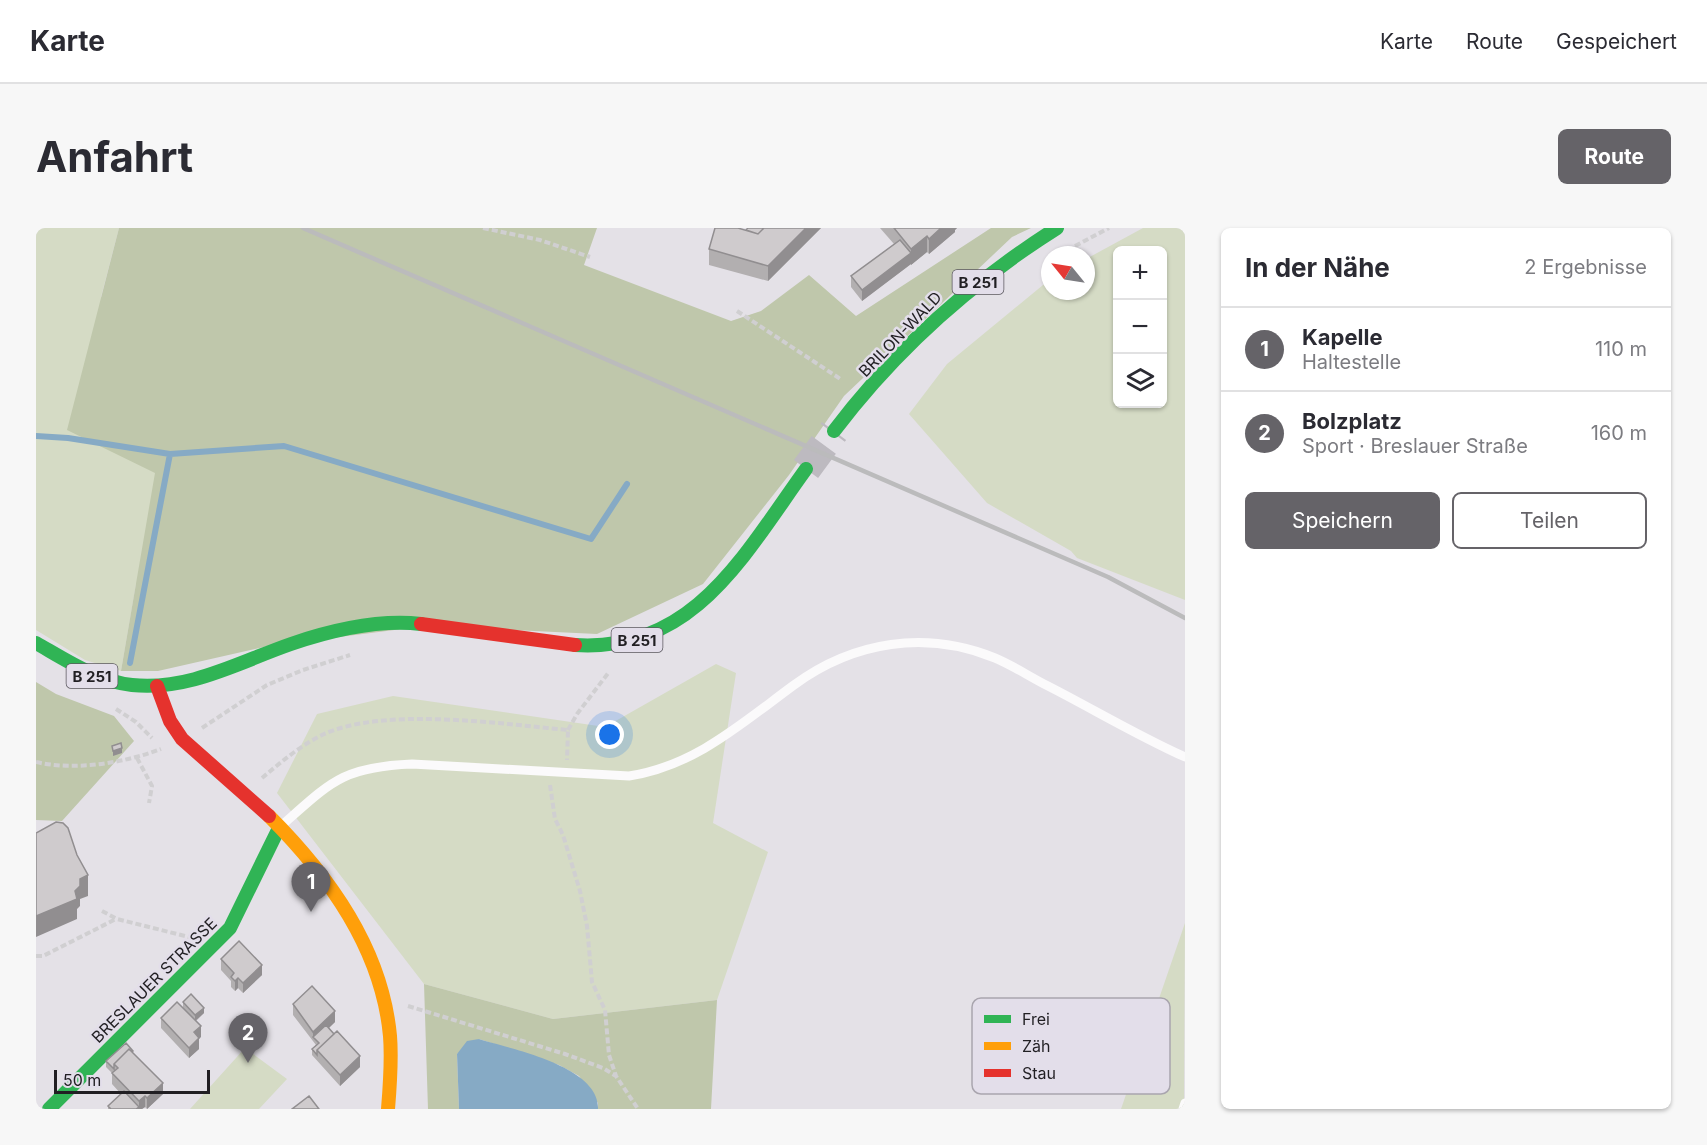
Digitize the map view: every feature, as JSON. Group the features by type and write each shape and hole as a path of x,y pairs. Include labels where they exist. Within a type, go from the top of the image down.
{"main road":[{"name":"BRILON-WALD","path":"834,431 908,346 956,300 1002,263 1057,228"},
{"name":"B 251","path":"36,642 64,662 96,678 119,684 156,686 200,679 328,632 382,623 445,625 567,645 613,645 640,640 680,620 706,597 755,540 806,469"},
{"path":"156,686 169,720 184,741 246,792 321,874 350,914 365,946 389,1027 392,1062 388,1109"},
{"name":"BRESLAUER STRASSE","path":"49,1109 235,922 279,828"}],"lane":[{"path":"279,828 326,786 345,775 376,765 412,764 629,776 656,772 677,764 708,747 815,670 850,653 898,642 923,641 1002,661 1185,757"},
{"path":"1183,1109 1185,1103"}],"path":[{"path":"483,228 540,240 590,257"},
{"path":"1075,246 1109,228"},
{"path":"738,311 864,394"},
{"path":"566,773 568,730 577,714 609,672"},
{"path":"246,792 294,752 322,735 344,728 405,719 470,721 568,730"},
{"path":"36,762 56,767 137,758 184,741"},
{"path":"137,758 152,786 149,803"},
{"path":"550,771 555,819 563,835 580,891 587,926 592,982 605,1010 609,1055 616,1076 638,1109"},
{"path":"102,910 117,919 216,943"},
{"path":"36,956 43,956 117,919"},
{"path":"382,998 565,1054 603,1068 616,1076"}],"green space":[{"path":"36,228 119,228 101,297 332,456 136,584 121,671 85,660 36,630"},
{"path":"119,228 597,228 584,265 731,321 761,311 809,275 856,316 991,228 1031,228 1012,237 844,396 789,475 703,584 597,634 426,626 268,646 158,671 121,671 155,473 67,430"},
{"path":"1143,228 1185,228 1185,600 1077,558 1071,551 987,503 909,414 947,364 1041,287 1041,300 1095,300 1095,254"},
{"path":"716,664 736,673 713,823 768,852 717,1000 553,1019 424,984 277,793 317,714 393,696 605,727"},
{"path":"36,682 56,694 114,716 134,741 62,821 36,820"},
{"path":"1185,923 1184,1109 1121,1109 1126,1094 1170,1094 1170,998 1159,998"},
{"path":"424,984 553,1019 717,1000 711,1109 598,1109 598,1103 579,1076 559,1065 479,1039 457,1054 459,1109 428,1109"},
{"path":"245,1048 287,1079 259,1109 190,1109"}],"water":[{"path":"479,1039 531,1054 570,1071 585,1081 595,1094 598,1109 459,1109 457,1054 467,1041"}],"building":[{"path":"715,228 738,228 758,234 764,228 806,228 768,266 709,249"},
{"path":"764,228 758,234 746,230"},
{"path":"894,228 941,228 929,239 927,236 911,249"},
{"path":"900,240 911,253 862,290 851,276"},
{"path":"121,743 122,748 113,751 112,746"},
{"path":"56,822 63,823 68,828 77,855 88,875 80,879 80,886 75,891 77,899 36,916 36,833"},
{"path":"239,941 262,965 243,983 238,978 235,981 231,977 234,973 221,959"},
{"path":"312,986 335,1011 313,1032 293,1004"},
{"path":"191,994 204,1008 195,1015 183,1002"},
{"path":"177,1002 201,1026 194,1032 199,1038 189,1048 161,1018"},
{"path":"326,1025 334,1034 317,1050 317,1055 312,1049 319,1043 313,1037"},
{"path":"337,1031 360,1056 340,1075 317,1050"},
{"path":"126,1043 133,1051 129,1049 114,1064 114,1069 106,1061"},
{"path":"129,1049 163,1083 147,1098 145,1096 139,1101 112,1073 118,1068 114,1064"},
{"path":"124,1091 139,1107 111,1109 108,1106"},
{"path":"309,1096 319,1109 292,1109"}],"waterway":[{"path":"36,436 68,438 170,454 284,446 591,539 627,484"},
{"path":"130,663 170,454"}],"tunnel":[{"path":"806,469 834,431"}],"railway":[{"path":"303,228 1108,577 1185,618"}],"traffic: fast":[{"path":"834,431 883,372 936,319 994,271 1057,228"},
{"path":"575,645 617,643 653,633 684,615 712,592 737,564 806,469"},
{"path":"36,643 82,669 106,679 132,685 153,686 174,684 213,674 291,644 339,630 371,624 421,624"},
{"path":"49,1109 230,928 279,828"}],"traffic: slow":[{"path":"269,816 312,863 332,889 364,944 376,973 385,1004 390,1036 388,1109"}],"traffic: jam":[{"path":"421,624 575,645"},
{"path":"157,686 170,721 182,739 269,816"}],"place":[{"name":"Kapelle","path":"311,912"},
{"name":"Bolzplatz","path":"248,1063"}]}
